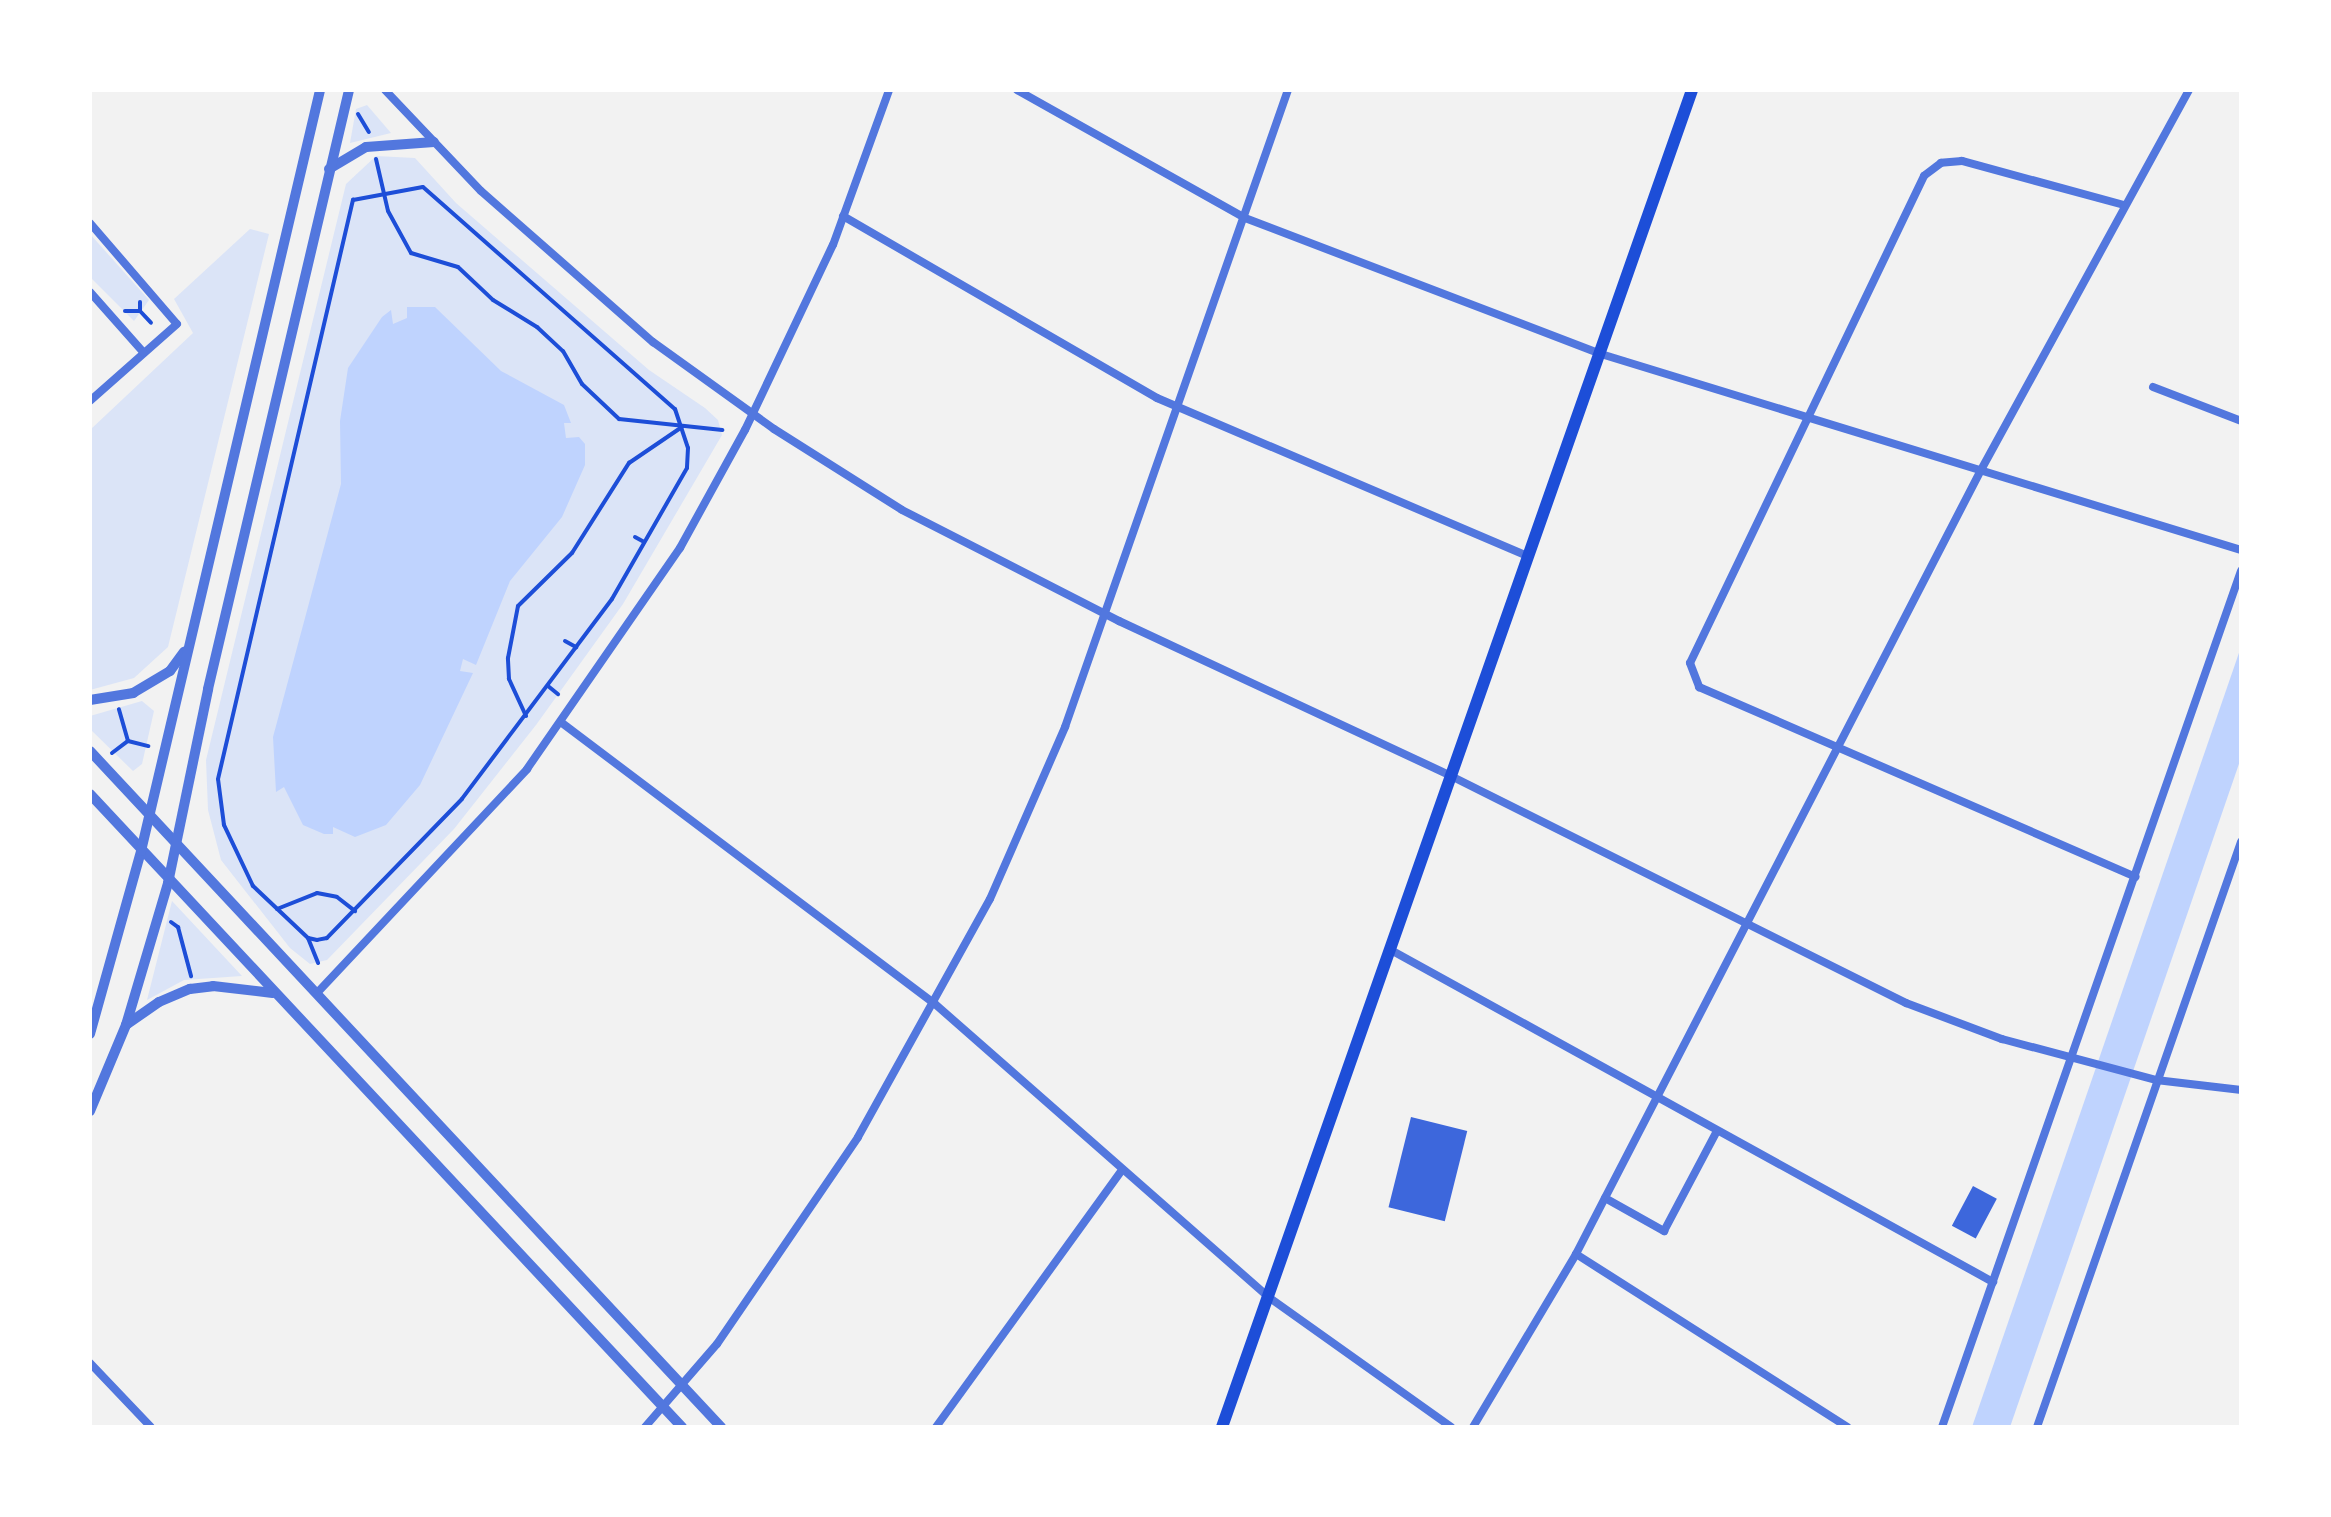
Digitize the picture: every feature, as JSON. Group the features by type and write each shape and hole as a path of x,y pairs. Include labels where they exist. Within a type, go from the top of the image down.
{"main road":[{"path":"1222,1427 1692,90"}],"street":[{"path":"90,1034 141,851 320,90"},
{"path":"90,1111 126,1025 168,883 349,90"},
{"path":"385,90 434,142 572,274 653,342 753,414 902,510 1104,613 1449,775 1906,1003 2002,1039 2151,1078 2241,1090"},
{"path":"317,993 509,789 562,723 680,548 753,414 843,216 889,90"},
{"path":"1017,90 1245,218 1601,354 2241,550"},
{"path":"645,1427 717,1344 858,1137 935,1004 1034,802 1245,218 1288,90"},
{"path":"1473,1427 1576,1254 1749,927 1837,747 1981,470 2189,90"},
{"path":"329,169 366,147 434,142"},
{"path":"2124,205 1962,161 1941,163 1924,176 1806,416 1690,663 1699,687 2135,877"},
{"path":"843,216 1175,406 1528,556"},
{"path":"90,223 177,324 90,401"},
{"path":"90,292 143,352"},
{"path":"2153,387 2241,421"},
{"path":"1942,1427 2241,571"},
{"path":"90,700 133,693 170,671 187,647"},
{"path":"562,723 935,1004 1267,1296 1451,1427"},
{"path":"90,751 721,1427"},
{"path":"90,794 168,883 682,1427"},
{"path":"2037,1427 2151,1078 2241,842"},
{"path":"1388,949 1993,1282"},
{"path":"126,1025 159,1002 190,989 213,986 274,993"},
{"path":"1605,1198 1664,1231 1717,1131"},
{"path":"936,1427 1122,1170"},
{"path":"1576,1254 1848,1427"},
{"path":"90,1363 151,1427"}],"path":[{"path":"364,116 370,109"},
{"path":"356,114 364,116"},
{"path":"364,116 370,135"},
{"path":"376,156 383,194 411,253 458,267 493,300 537,327 563,351 582,384 619,419 722,430"},
{"path":"308,938 327,938 462,799 576,647 644,542 687,468 682,426 662,395 423,187 353,200 218,779 233,852 253,886 308,938 318,963"},
{"path":"140,295 140,311 151,323"},
{"path":"121,311 140,311"},
{"path":"526,716 509,679 508,658 518,606 572,553 629,463 682,426"},
{"path":"635,537 644,542"},
{"path":"565,641 576,647"},
{"path":"548,686 558,694"},
{"path":"119,709 128,741"},
{"path":"128,741 148,746"},
{"path":"112,753 128,741"},
{"path":"277,909 317,893 337,897 355,911"},
{"path":"167,920 178,927"},
{"path":"181,920 178,927 192,978"}],"shaded area":[{"path":"367,105 391,133 350,143 356,109"},
{"path":"376,156 415,158 456,203 649,370 705,408 718,420 722,435 623,604 536,725 454,829 327,960 310,964 290,948 221,860 208,810 206,760 346,184"},
{"path":"250,229 269,234 168,647 134,678 90,690 90,430 193,333 174,299"},
{"path":"90,234 149,300 134,321 90,277"},
{"path":"142,701 154,711 142,764 133,771 90,729 90,716"},
{"path":"172,901 242,976 184,980 147,1000"}],"water":[{"path":"407,307 435,307 501,371 564,405 571,423 564,423 566,438 579,437 585,444 585,465 562,517 510,581 476,665 463,659 460,671 473,673 420,785 386,825 355,837 333,827 333,834 324,834 303,825 284,787 276,792 273,737 341,484 340,421 348,368 382,317 391,310 393,324 407,318"},
{"path":"2241,647 2241,758 2069,1257 2010,1427 1972,1427"}],"building":[{"path":"1411,1117 1467,1131 1445,1221 1389,1207"},
{"path":"1973,1186 1997,1199 1976,1238 1952,1226"}]}
